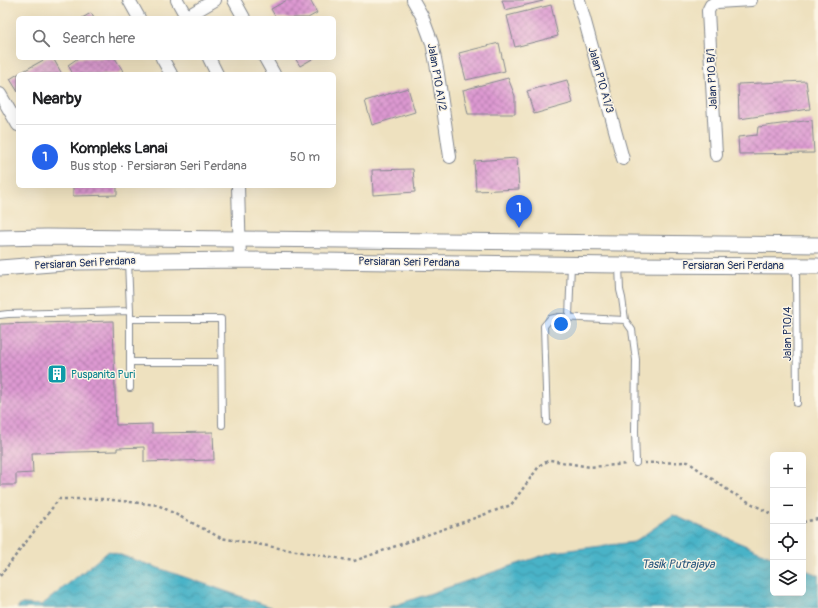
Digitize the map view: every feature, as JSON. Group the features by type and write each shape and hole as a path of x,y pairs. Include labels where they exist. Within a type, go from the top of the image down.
{"street":[{"path":"129,0 138,16"},
{"path":"177,0 186,16"},
{"path":"190,16 216,0"},
{"path":"234,0 243,16"},
{"name":"Jalan P10 A1/2","path":"413,0 422,16 432,43 450,157"},
{"name":"Jalan P10 A1/3","path":"579,0 623,159"},
{"name":"Jalan P10 B/1","path":"716,155 708,11 711,5 717,2 751,0"},
{"path":"163,60 170,72"},
{"path":"210,60 216,72"},
{"path":"267,60 273,72"},
{"path":"0,94 16,122"},
{"path":"238,188 240,260"},
{"name":"Persiaran Seri Perdana","path":"0,238 53,237 818,245"},
{"name":"Persiaran Seri Perdana","path":"0,268 77,262 240,260 818,266"}],"lane":[{"path":"128,261 130,311 130,388"},
{"path":"568,318 571,264"},
{"path":"619,265 620,290 625,320 632,330 636,360 636,463"},
{"name":"Jalan P10/4","path":"796,265 797,403"},
{"path":"0,315 130,311"},
{"path":"547,422 544,326 550,320 559,317 625,320"},
{"path":"130,319 221,319 222,425"},
{"path":"130,362 221,362"}],"path":[{"path":"0,576 59,499 103,499 158,505 221,538 354,561 511,505 540,465 550,460 590,467 636,463 688,462 732,493 770,513"},
{"path":"806,521 818,519"}],"water":[{"name":"Tasik Putrajaya","path":"673,515 770,556 770,596 806,596 806,570 818,575 818,608 387,608 553,552 634,542"},
{"path":"109,551 274,608 17,608 22,604 42,605"}],"building":[{"path":"287,0 310,0 317,13 312,16 275,16 271,9"},
{"path":"502,0 543,0 543,1 505,10"},
{"path":"551,5 558,36 515,47 507,16"},
{"path":"91,13 93,16 86,16"},
{"path":"499,43 505,71 466,80 459,53"},
{"path":"43,60 54,60 61,72 22,72"},
{"path":"75,60 116,60 123,71 72,72 68,65"},
{"path":"296,60 310,60 300,66"},
{"path":"16,75 16,89 10,79"},
{"path":"508,78 515,96 515,114 468,114 463,90"},
{"path":"567,80 573,103 534,114 527,91"},
{"path":"806,81 810,109 739,119 738,84"},
{"path":"408,88 415,112 372,125 365,101"},
{"path":"812,120 814,153 739,154 738,137 757,135 758,127"},
{"path":"517,158 519,189 476,191 474,161"},
{"path":"413,169 415,192 373,195 372,170"},
{"path":"73,188 117,188 117,195 73,196"},
{"name":"Puspanita Puri","path":"113,321 116,425 152,424 152,433 213,432 214,460 144,462 144,447 117,448 117,451 32,453 33,473 16,474 16,485 0,485 0,324"}],"place":[{"name":"Kompleks Lanai","path":"519,228"},
{"name":"Puspanita Puri","path":"57,374"}]}
